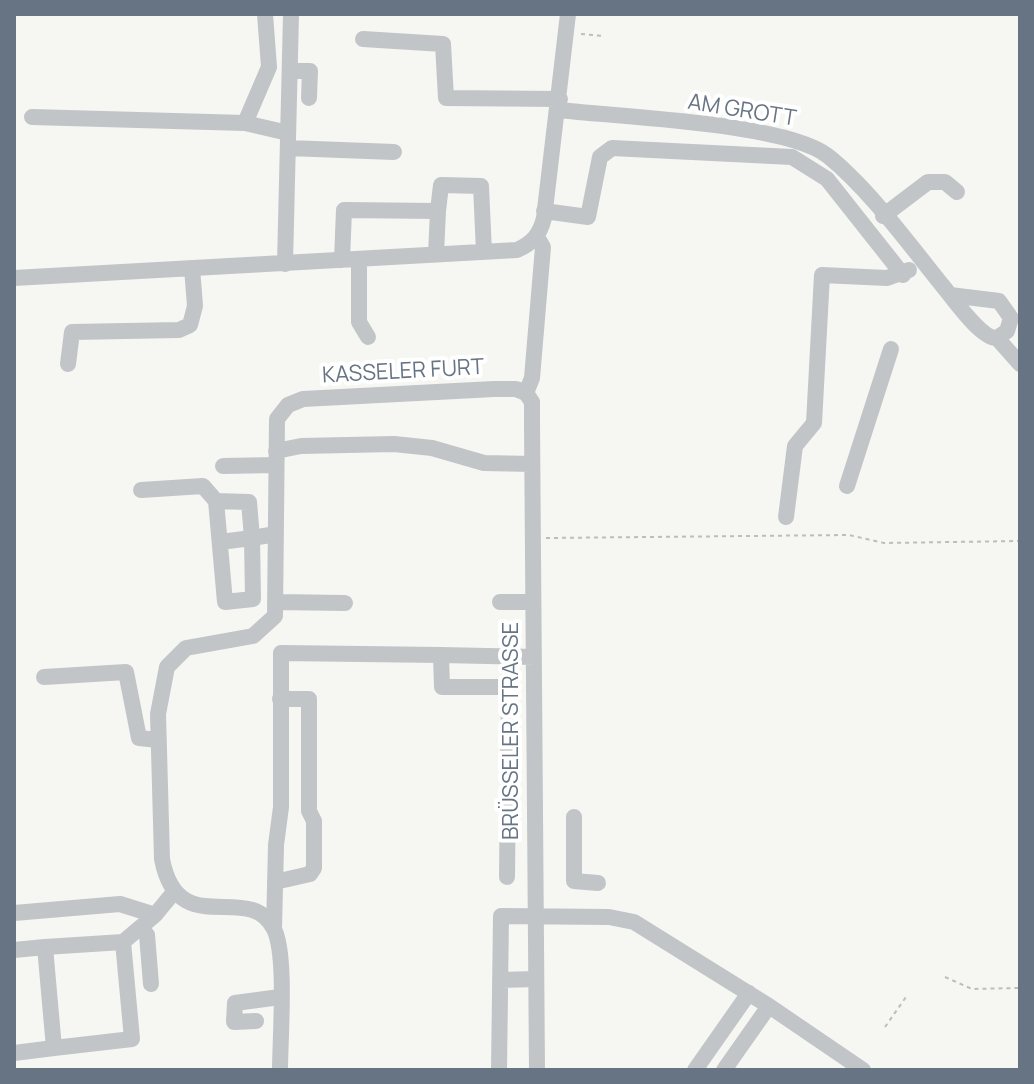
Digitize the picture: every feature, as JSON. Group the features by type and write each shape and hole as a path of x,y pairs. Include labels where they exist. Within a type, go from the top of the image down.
{"street":[{"path":"245,123 269,67 265,14"},
{"path":"285,264 291,14"},
{"path":"14,278 517,250 537,237 544,211 568,14"},
{"name":"AM GROTT","path":"363,39 443,44 446,98 559,105 754,131 799,141 827,155 984,333 997,338 1020,364"},
{"path":"290,71 310,71 309,98"},
{"path":"32,117 245,123 288,141 394,152"},
{"path":"544,211 588,217 600,157 612,148 792,157 827,179 903,275"},
{"path":"883,216 928,182 945,182 957,192"},
{"path":"436,254 441,185 481,186 484,252"},
{"path":"368,337 359,322 344,210 438,211"},
{"path":"526,393 532,378 543,247 537,237"},
{"path":"786,517 795,446 814,423 822,275 887,278 903,275 921,261"},
{"path":"68,364 72,332 179,330 190,325 195,306 192,268"},
{"path":"950,295 999,301 1015,323 997,338"},
{"path":"847,486 891,349"},
{"name":"KASSELER FURT","path":"276,458 277,419 284,408 303,399 494,389 516,389 526,393"},
{"name":"BRÜSSELER STRASSE","path":"526,393 532,402 537,1070"},
{"path":"223,466 276,458 301,446 394,444 432,448 484,463 532,464"},
{"path":"274,929 269,921 251,910 199,906 174,892 166,882 162,859 158,740 160,691 167,667 175,658 197,645 253,636 271,620 277,602 276,458"},
{"path":"141,490 203,486 216,501 225,602 253,599 249,502 216,501"},
{"path":"220,542 276,534"},
{"path":"277,602 345,603"},
{"path":"500,602 533,602"},
{"path":"280,1070 279,950 274,929 281,783 281,653 534,657"},
{"path":"441,655 442,687 509,687"},
{"path":"507,877 509,657"},
{"path":"44,677 126,672 139,738 158,740"},
{"path":"275,882 310,874 314,868 314,821 309,811 309,699 280,699"},
{"path":"508,775 534,774"},
{"path":"281,783 309,783"},
{"path":"574,817 574,881 598,883"},
{"path":"14,950 125,941 155,915 174,892"},
{"path":"14,913 120,904 155,915"},
{"path":"499,1070 501,916 609,917 634,922 769,1006 860,1069"},
{"path":"140,928 147,935 151,984"},
{"path":"14,1053 132,1039 125,941"},
{"path":"45,947 54,1048"},
{"path":"500,980 536,979"},
{"path":"695,1070 749,993"},
{"path":"256,1021 234,1022 235,1003 280,997"},
{"path":"724,1070 769,1006"}],"path":[{"path":"567,32 604,36"},
{"path":"533,538 849,535 884,543 1020,541"},
{"path":"945,977 972,989 1020,988"},
{"path":"885,1027 906,997"}]}
